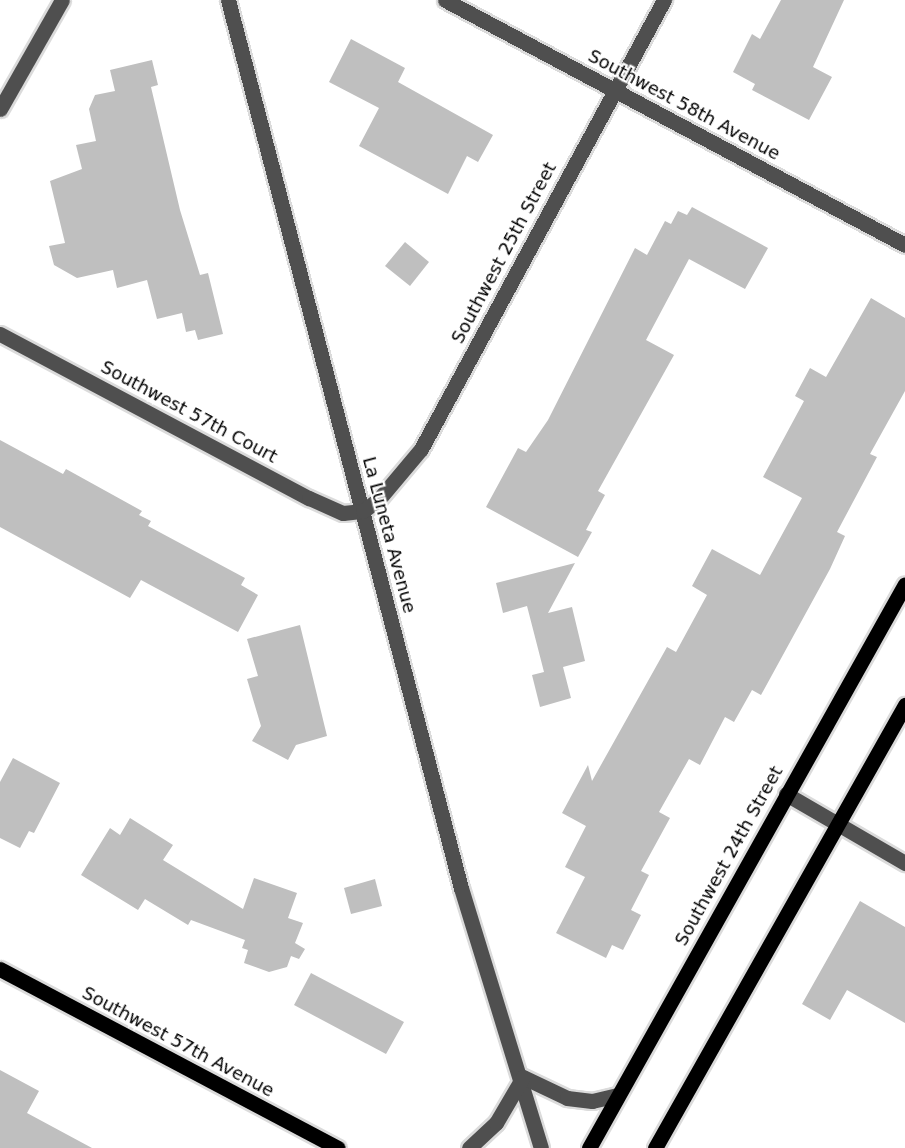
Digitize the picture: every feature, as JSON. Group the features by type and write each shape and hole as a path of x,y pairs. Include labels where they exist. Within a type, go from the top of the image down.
{"main road":[{"name":"Southwest 24th Street","path":"589,1148 905,584"},
{"path":"655,1148 905,705"},
{"name":"Southwest 57th Avenue","path":"0,969 338,1148"}],"street":[{"path":"0,109 62,0"},
{"name":"La Luneta Avenue","path":"228,0 461,888 523,1077 541,1148"},
{"name":"Southwest 58th Avenue","path":"445,0 905,245"},
{"name":"Southwest 25th Street","path":"363,511 396,480 421,449 664,0"},
{"name":"Southwest 57th Court","path":"0,334 309,498 343,513 363,511"},
{"path":"786,794 905,863"},
{"path":"469,1148 496,1123 523,1077 567,1098 592,1101 617,1095"}],"building":[{"path":"781,0 844,0 813,67 832,77 809,120 752,90 755,84 733,72 752,34 760,39"},
{"path":"351,39 405,68 398,82 493,135 478,162 467,156 448,194 359,146 379,108 329,82"},
{"path":"152,60 158,85 151,87 180,210 200,275 208,273 223,334 198,340 195,330 186,332 182,313 157,319 147,280 117,288 113,270 77,278 54,265 49,246 65,243 50,181 82,169 76,145 96,141 89,109 95,95 115,91 110,70"},
{"path":"692,207 768,248 745,289 689,259 646,340 674,355 598,491 605,495 586,530 592,532 578,557 486,507 518,448 526,452 548,420 635,248 647,255 665,221 671,224 678,211 687,215"},
{"path":"405,242 429,262 410,286 385,266"},
{"path":"871,298 905,318 905,391 870,454 877,457 837,532 845,536 830,569 761,695 752,690 734,722 725,717 700,765 689,759 659,812 670,818 641,871 649,875 631,910 641,915 623,950 612,945 606,958 556,933 585,877 565,867 586,826 562,813 588,765 592,781 667,647 676,652 707,595 692,586 712,549 760,575 802,498 763,477 804,401 795,396 810,368 826,377"},
{"path":"0,440 63,474 66,469 142,511 139,515 151,521 148,526 245,578 241,585 258,595 238,632 141,580 130,598 0,527"},
{"path":"575,563 548,613 572,607 585,661 563,667 571,698 540,707 532,675 544,672 527,606 503,613 496,583"},
{"path":"300,625 327,736 296,745 288,760 252,741 261,726 247,679 258,676 247,639"},
{"path":"13,758 60,783 34,833 29,831 20,848 0,838 0,782"},
{"path":"130,818 173,845 163,860 243,909 254,878 297,893 288,918 303,923 295,943 305,949 299,959 291,956 287,967 269,972 244,963 248,950 242,948 245,940 191,920 188,925 145,899 138,910 81,875 110,828 120,835"},
{"path":"375,879 382,906 351,914 344,888"},
{"path":"860,901 905,927 905,1023 847,990 830,1020 802,1004"},
{"path":"311,973 404,1022 386,1054 294,1005"},
{"path":"0,1070 39,1091 27,1113 92,1148 0,1148"}]}
